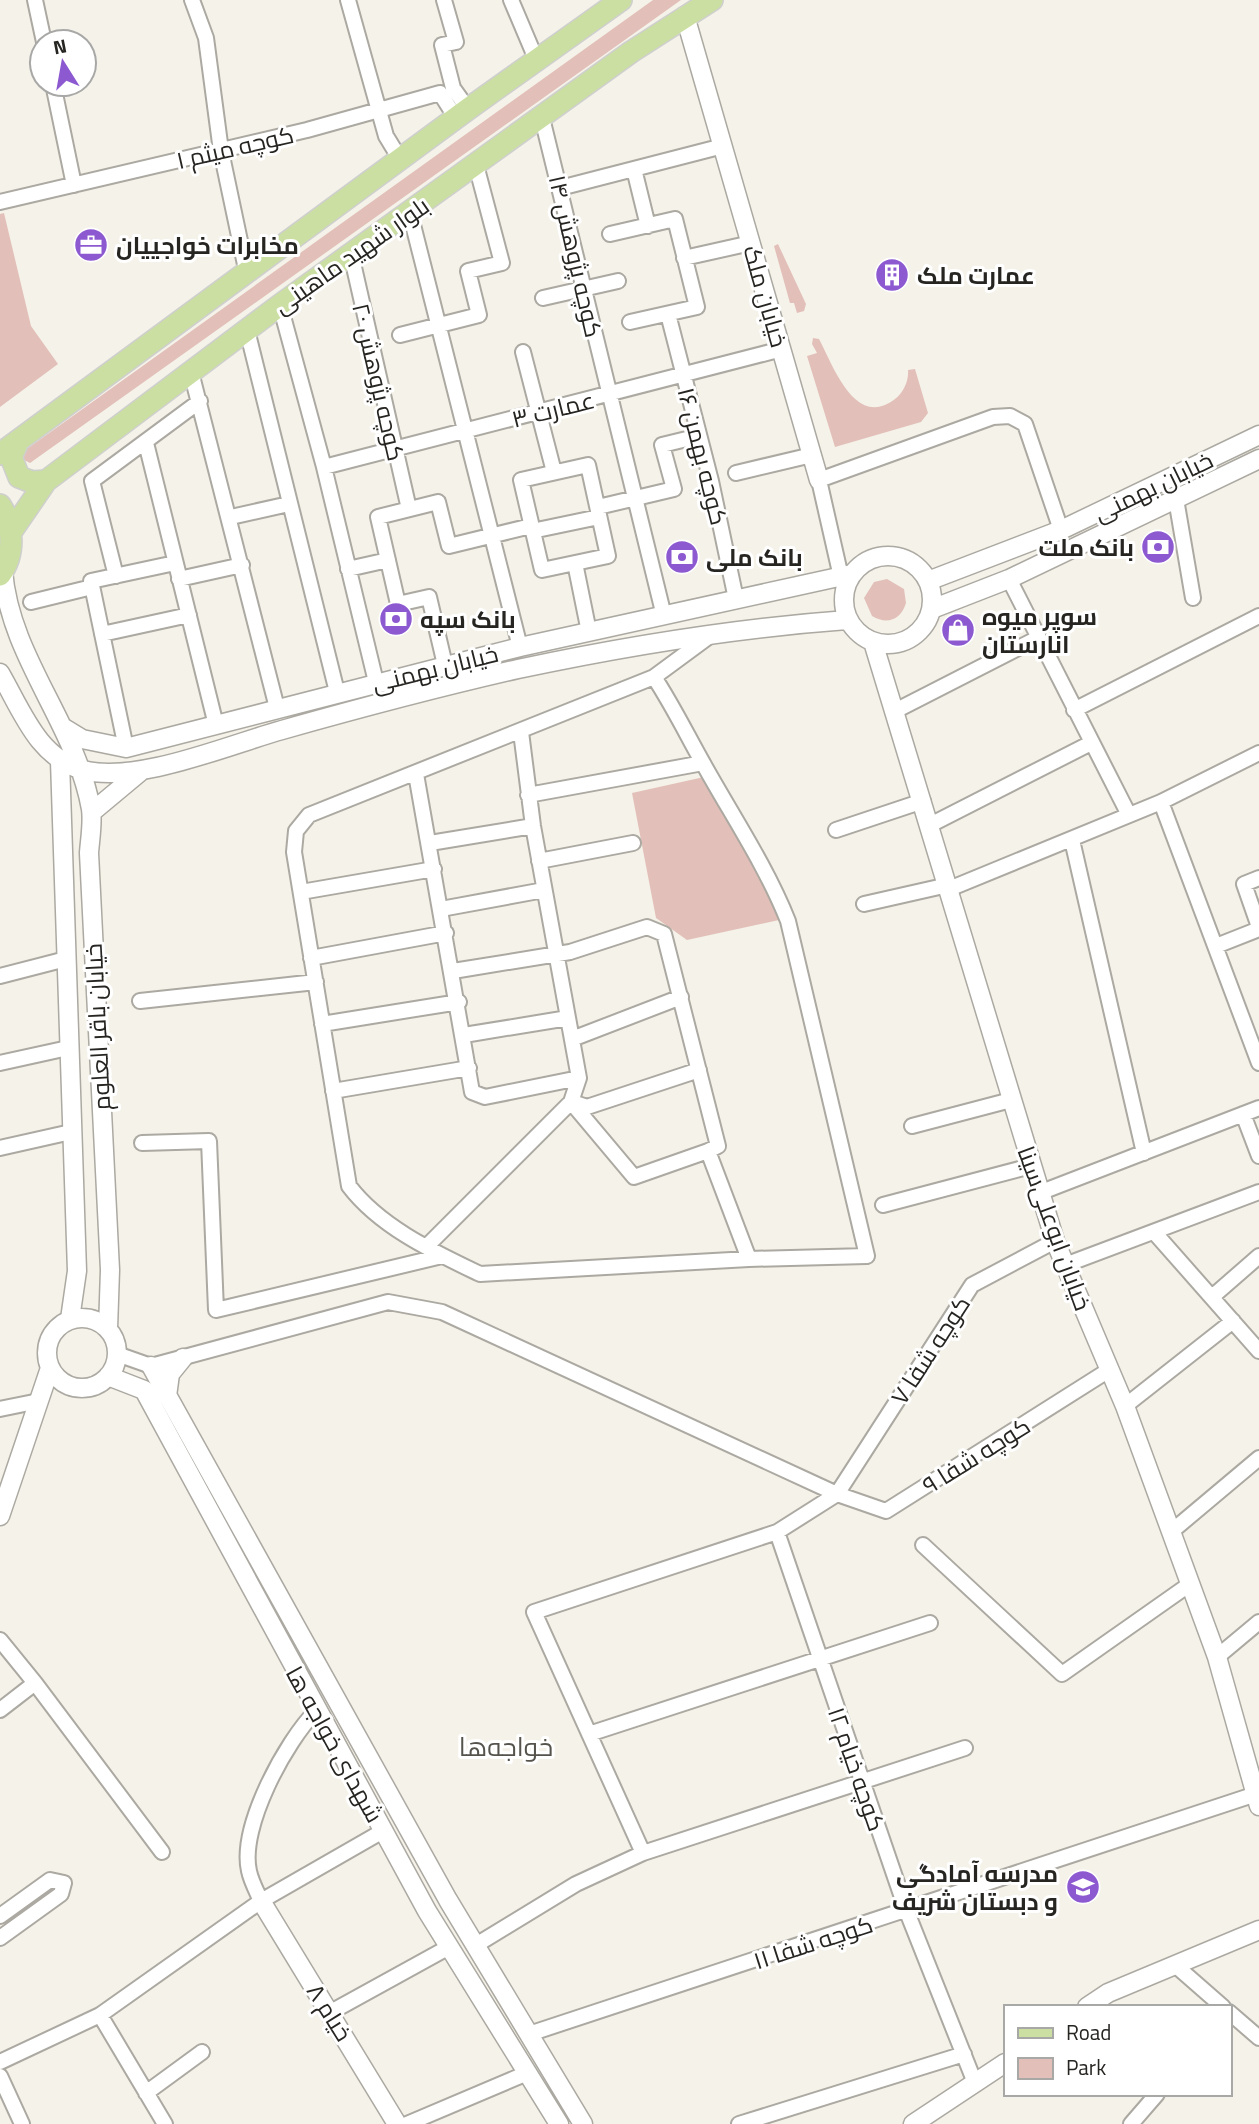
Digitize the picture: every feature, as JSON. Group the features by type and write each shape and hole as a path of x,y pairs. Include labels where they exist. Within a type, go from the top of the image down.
{"main road":[{"name":"بلوار شهید ماهینی","path":"8,449 462,113 621,0"},
{"name":"بلوار شهید ماهینی","path":"11,532 46,481 280,305 685,16 712,0"},
{"path":"8,449 19,477 32,482 46,481"},
{"path":"0,505 11,532 10,552 2,573"}],"street":[{"path":"35,0 41,28"},
{"path":"192,0 206,38 220,150 247,274"},
{"path":"348,0 386,136 400,159"},
{"path":"444,0 456,42 442,45 446,91 462,113"},
{"path":"511,0 536,60"},
{"name":"خیابان ملک","path":"685,16 812,455 831,532 846,575"},
{"name":"کوچه میثم ۱","path":"0,202 379,111 446,91"},
{"path":"55,98 74,184"},
{"name":"کوچه پژوهش ۱۴","path":"542,118 609,395 638,499 664,616"},
{"path":"560,188 723,146"},
{"path":"400,335 479,315 468,271 502,263 477,165"},
{"path":"634,169 648,226"},
{"path":"410,214 520,647"},
{"path":"610,234 675,219 697,307 630,323"},
{"path":"684,258 751,243"},
{"name":"کوچه پژوهش ۲۰","path":"351,254 409,509"},
{"path":"543,298 618,281"},
{"path":"280,305 324,467 376,682"},
{"name":"کوچه بهمن ۱۶","path":"667,314 699,436 736,599"},
{"path":"247,330 337,692"},
{"name":"عمارت ۳","path":"324,467 782,349"},
{"path":"523,352 554,472"},
{"path":"191,372 231,517 277,708"},
{"path":"116,576 92,481 200,401"},
{"path":"819,480 993,417 1010,416 1025,424 1061,530"},
{"name":"خیابان بهمنی","path":"928,580 1061,530 1259,435"},
{"path":"445,665 429,597 398,604 378,517 438,502 449,545 598,512 674,489 662,445 699,436"},
{"path":"146,443 216,725"},
{"path":"736,473 812,455"},
{"name":"خیابان بهمنی","path":"932,609 1009,579 1259,459"},
{"path":"588,465 598,512 608,556 542,569 521,480 588,465"},
{"path":"1176,499 1193,598"},
{"path":"231,517 289,504"},
{"path":"898,556 921,570 928,580 932,609 920,632 910,639 898,643 873,642 861,636 847,620 843,600 846,575 872,558 898,556"},
{"path":"348,569 388,560"},
{"path":"127,748 91,581 174,563"},
{"path":"575,563 589,632"},
{"path":"179,579 242,565"},
{"name":"خیابان باقر العلوم","path":"2,573 6,621 64,729 82,770 92,812 89,853 110,1270 108,1329"},
{"name":"خیابان بهمنی","path":"64,729 82,738 127,748 445,665 846,575"},
{"path":"1009,579 1129,815"},
{"path":"31,602 92,587"},
{"path":"102,634 188,615"},
{"path":"1074,710 1259,616"},
{"name":"خیابان بهمنی","path":"60,761 82,770 111,776 141,771 296,726 519,669 712,634 847,620"},
{"path":"654,677 680,717 703,764 773,883 788,921 867,1256 749,1259 480,1274 442,1256 367,1209 349,1186 294,852 296,831 309,815 654,677 712,634"},
{"path":"895,711 1038,638"},
{"name":"خیابان ابوعلی‌سینا","path":"873,642 1039,1193 1055,1241 1125,1406 1217,1657 1257,1800"},
{"path":"0,673 40,742 60,761"},
{"path":"427,1246 571,1102 579,1078 533,826 521,732"},
{"path":"930,825 1091,743"},
{"path":"864,904 948,887 1072,840 1161,802 1259,753"},
{"name":"خیابان باقر العلوم","path":"60,761 77,1271 71,1319"},
{"path":"528,794 703,764"},
{"path":"92,812 141,771"},
{"path":"416,774 459,1002 472,1092 485,1097 579,1078"},
{"path":"836,830 923,801"},
{"path":"1161,802 1259,1063"},
{"path":"430,843 533,826"},
{"path":"1072,840 1144,1153"},
{"path":"539,861 633,843"},
{"path":"301,892 434,869"},
{"path":"1216,946 1259,928 1244,884 1259,878"},
{"path":"441,909 544,890"},
{"path":"453,971 570,952 647,927 664,934 718,1146 634,1177 571,1102"},
{"path":"312,958 446,933"},
{"path":"0,976 66,959"},
{"path":"140,1001 316,982"},
{"path":"572,1039 681,997"},
{"path":"322,1024 459,1002"},
{"path":"464,1035 568,1018"},
{"path":"0,1063 68,1048"},
{"path":"333,1091 469,1068"},
{"path":"571,1102 587,1107 699,1070"},
{"path":"912,1126 1011,1100"},
{"path":"1039,1193 1259,1108"},
{"path":"1243,1114 1259,1156"},
{"path":"0,1148 71,1132"},
{"path":"142,1143 209,1141 216,1310 442,1256"},
{"path":"708,1151 749,1259"},
{"path":"883,1205 1031,1166"},
{"path":"1065,1265 1259,1192"},
{"path":"1154,1232 1259,1351"},
{"name":"کوچه شفا ۷","path":"837,1494 972,1284 1055,1241"},
{"path":"1212,1297 1259,1256"},
{"path":"117,1354 151,1366 388,1302 442,1312 837,1494"},
{"path":"71,1319 94,1320 108,1329 116,1345 117,1354 108,1377 88,1387 76,1387 57,1377 50,1368 47,1356 52,1334 71,1319"},
{"path":"1125,1406 1233,1321"},
{"path":"167,1396 170,1374 183,1357"},
{"name":"شهدای خواجه ها","path":"151,1366 475,1945 583,2124"},
{"path":"0,1516 50,1368"},
{"name":"کوچه شفا ۹","path":"837,1494 886,1511 1109,1370"},
{"name":"شهدای خواجه ها","path":"108,1377 144,1390 383,1831 449,1947 559,2124"},
{"path":"0,1409 39,1401"},
{"path":"1171,1532 1259,1458"},
{"path":"643,1853 534,1612 777,1532 837,1494"},
{"name":"کوچه خیام ۱۲","path":"777,1532 907,1912 975,2083"},
{"path":"923,1545 1062,1674 1190,1584"},
{"path":"1217,1657 1259,1622"},
{"path":"589,1734 930,1623"},
{"path":"0,1640 162,1852"},
{"path":"0,1710 35,1683"},
{"path":"261,1901 249,1871 248,1844 254,1816 289,1747 304,1723 316,1711"},
{"path":"475,1945 576,1884 643,1853 965,1748"},
{"name":"کوچه شفا ۱۱","path":"528,2034 1257,1800"},
{"path":"0,2062 100,2015 261,1901 383,1831"},
{"path":"0,1916 50,1880 64,1883 61,1894 0,1938"},
{"name":"خیام ۸","path":"261,1901 397,2124"},
{"path":"1090,2005 1108,1993 1259,1930"},
{"path":"331,2012 449,1947"},
{"path":"1175,1965 1221,2005"},
{"path":"1231,2014 1259,2038"},
{"path":"100,2015 165,2124"},
{"path":"146,2093 202,2052"},
{"path":"739,2124 964,2054"},
{"path":"913,2124 1004,2064"},
{"path":"407,2124 526,2074"},
{"path":"0,2076 22,2124"},
{"path":"1131,2124 1155,2096"}],"green space":[{"path":"653,0 681,0 30,463 24,460 24,451"},
{"path":"4,213 31,326 58,364 0,407 0,214"},
{"path":"778,244 806,304 804,311 797,313 794,303 790,303 774,246"},
{"path":"813,338 819,339 847,390 868,406 881,406 895,399 905,386 908,370 915,369 928,413 921,422 835,447 807,356 817,353 812,344"},
{"path":"887,579 904,589 906,603 897,617 883,620 872,616 864,598 874,582"},
{"path":"704,777 766,889 779,920 687,940 656,918 632,793"}],"place":[{"name":"مخابرات خواجییان","path":"91,245"},
{"name":"عمارت ملک","path":"892,275"},
{"name":"بانک ملت","path":"1158,547"},
{"name":"بانک ملی","path":"682,557"},
{"name":"بانک سپه","path":"396,619"},
{"name":"سوپر میوه انارستان","path":"958,630"},
{"name":"مدرسه آمادگی و دبستان شریف","path":"1083,1887"}],"district":[{"name":"خواجه‌ها","path":"506,1746"}]}
